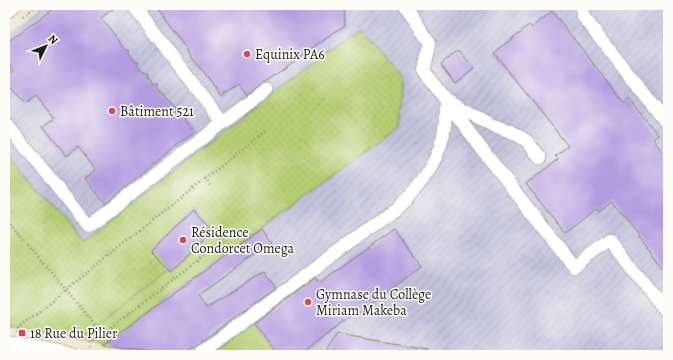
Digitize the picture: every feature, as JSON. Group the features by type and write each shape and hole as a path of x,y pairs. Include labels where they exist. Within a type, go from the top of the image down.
{"street":[{"path":"5,13 16,5"},
{"path":"133,5 223,123"},
{"path":"405,5 430,43 424,71 574,267 610,240 668,314"},
{"path":"582,5 583,16 668,125"},
{"path":"5,122 88,226 266,90"},
{"path":"445,99 492,125 510,130 527,141 540,158"},
{"path":"203,351 399,206 412,194 432,164 439,148 445,125 445,99"},
{"path":"9,343 73,355"}],"path":[{"path":"9,343 18,328 266,131"},
{"path":"205,178 210,185"},
{"path":"5,216 102,334"},
{"path":"89,355 91,342 205,256 189,247"}],"shaded area":[{"path":"42,5 668,5 668,355 152,355 104,344 400,127 401,80 359,26 82,243 5,148 5,37"}],"green space":[{"path":"359,26 401,80 400,127 231,251 193,209 175,227 163,262 169,268 78,340 5,326 5,148 82,243"},
{"path":"262,138 305,197 104,344 23,329 62,296 90,330 97,324 70,290","holes":["193,209 214,231 172,271 163,262 175,227"]},
{"path":"254,323 278,355 213,355"}],"building":[{"name":"Bâtiment 521","path":"58,5 118,5 101,18 126,49 129,49 129,53 135,61 139,61 138,65 145,72 148,72 148,76 154,84 158,84 158,88 194,132 105,203 85,178 96,170 78,147 67,156 43,126 54,118 36,96 25,104 5,79 15,70 5,58 5,44"},
{"name":"Equinix PA6","path":"154,5 344,5 345,25 247,95 239,84 221,97"},
{"path":"552,11 624,103 629,99 658,135 653,139 668,159 668,273 612,201 599,211 597,208 565,233 526,184 558,159 555,156 568,146 494,53 529,25 532,28"},
{"path":"459,50 474,68 455,83 441,64"},
{"name":"Résidence Condorcet Omega","path":"194,209 214,230 172,271 151,250"},
{"path":"262,229 272,243 198,295 206,308 265,271 276,287 196,346 174,355 166,355 104,344"},
{"path":"394,229 422,266 358,314 355,312 301,355 278,355 254,323 315,278 319,283"},
{"path":"337,334 427,349 426,355 324,355"}],"place":[{"name":"Equinix PA6","path":"247,54"},
{"name":"Bâtiment 521","path":"112,111"},
{"name":"Résidence Condorcet Omega","path":"183,240"},
{"name":"Gymnase du Collège Miriam Makeba","path":"308,302"},
{"name":"18 Rue du Pilier","path":"22,333"}]}
